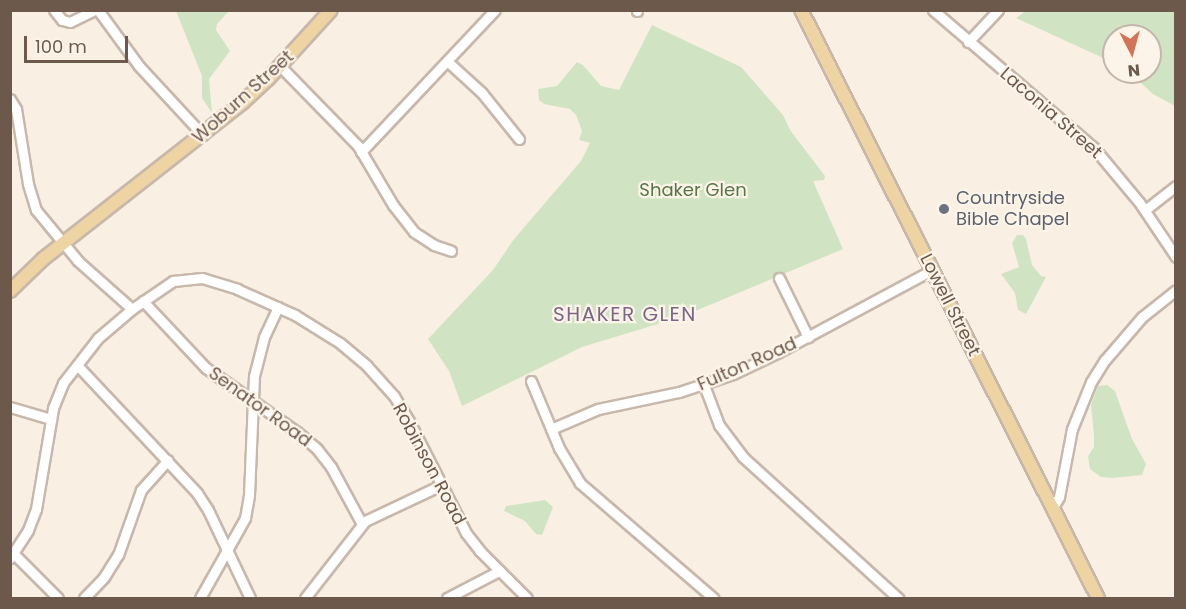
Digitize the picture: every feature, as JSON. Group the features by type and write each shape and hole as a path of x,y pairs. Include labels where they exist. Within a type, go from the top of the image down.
{"main road":[{"name":"Woburn Street","path":"10,291 34,267 243,102 280,66 331,10"},
{"name":"Lowell Street","path":"801,10 1098,598"}],"street":[{"path":"54,10 62,20 70,22 97,10 139,66 203,135"},
{"path":"361,152 495,10"},
{"name":"Laconia Street","path":"933,10 1094,148 1145,210 1176,256"},
{"path":"968,42 998,10"},
{"path":"447,61 482,93 519,139"},
{"path":"280,66 361,152 414,232 428,242 451,250"},
{"path":"10,99 16,109 21,130 31,197 44,221 86,268 132,309"},
{"path":"1145,210 1176,186"},
{"name":"Fulton Road","path":"551,429 598,410 704,385 808,337 932,270"},
{"name":"Robinson Road","path":"12,556 36,509 51,419 58,393 77,364 105,331 143,301 173,281 196,278 215,281 278,307 340,343 383,383 410,423 462,527 499,571 527,598"},
{"path":"779,278 808,337"},
{"path":"1053,509 1059,497 1072,429 1091,382 1105,360 1142,317 1176,290"},
{"name":"Senator Road","path":"143,301 196,358 297,432 322,454 362,524"},
{"path":"200,598 227,553 247,508 252,401 261,347 278,307"},
{"path":"77,364 168,460 203,501 250,598"},
{"path":"531,381 551,429 580,483 713,598"},
{"path":"704,385 719,425 743,457 898,598"},
{"path":"10,407 51,419"},
{"path":"84,598 104,577 118,555 141,490 168,460"},
{"path":"305,598 362,524 441,485"},
{"path":"12,556 58,598"},
{"path":"447,598 499,571"}],"green space":[{"path":"176,11 229,11 217,24 216,30 230,51 209,79 212,113 202,98 202,76"},
{"path":"1026,11 1175,11 1175,106 1153,94 1142,84 1162,84 1162,24 1102,24 1102,57 1016,18"},
{"name":"Shaker Glen","path":"652,25 741,67 783,115 790,130 825,176 824,180 813,181 843,249 681,317 582,347 462,406 449,371 428,339 493,270 514,239 581,161 590,143 579,140 582,131 576,115 570,109 544,104 539,100 538,89 557,86 577,62 583,65 601,86 619,90"},
{"path":"1017,235 1023,235 1026,239 1032,265 1041,276 1046,277 1026,314 1018,310 1015,293 1001,274 1019,267 1012,243"},
{"path":"1107,385 1115,391 1132,439 1146,464 1142,475 1101,477 1090,469 1088,456 1094,447 1091,405 1098,386"},
{"path":"545,500 553,507 542,535 536,534 525,521 504,511 506,506"}],"place":[{"name":"Countryside Bible Chapel","path":"944,209"}],"district":[{"name":"SHAKER GLEN","path":"625,314"}]}
